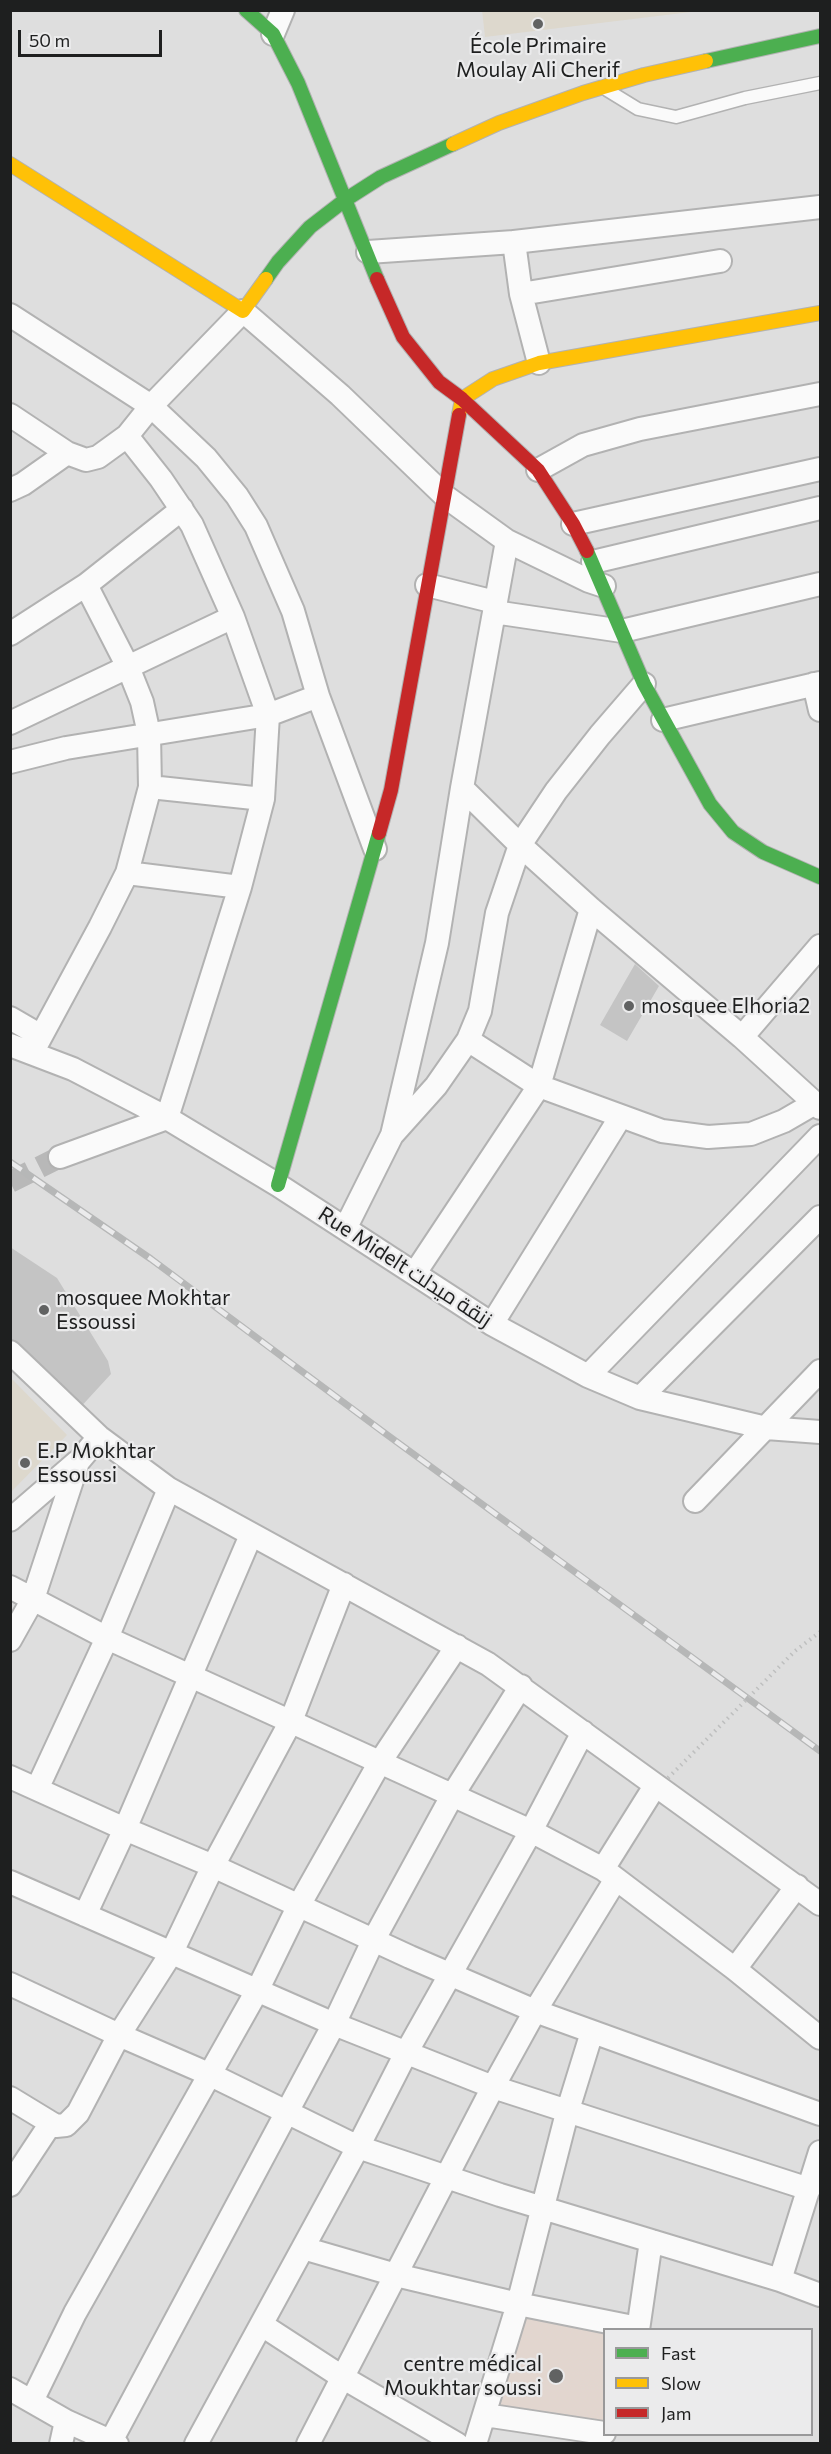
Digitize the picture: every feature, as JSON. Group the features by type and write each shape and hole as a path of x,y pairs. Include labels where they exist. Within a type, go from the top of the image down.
{"street":[{"path":"246,10 273,34 298,83 368,252 384,298 403,337 426,368 538,470 573,524 593,562 644,684 710,804 733,832 763,852 820,877"},
{"path":"273,34 283,10"},
{"path":"10,415 67,453 87,460 98,457 127,436 151,406 243,310 279,262 310,227 345,200 381,177 499,123 603,87 667,70 820,36"},
{"path":"10,164 243,310 339,394 446,497 507,542 604,586"},
{"path":"368,252 514,242 820,207"},
{"path":"514,242 521,294 540,363"},
{"path":"521,294 720,261"},
{"path":"278,1185 375,849 397,759 462,399 493,380 540,363 820,313"},
{"path":"10,315 151,406 206,458 237,496 256,526 294,611 318,696 375,849"},
{"path":"538,470 584,445 640,429 820,394"},
{"path":"60,1157 167,1118 240,887 263,799 268,715 233,617 206,553 182,509 127,436"},
{"path":"10,490 23,484 67,453"},
{"path":"573,524 820,470"},
{"path":"593,562 820,508"},
{"path":"10,634 86,585 182,509"},
{"path":"346,1227 392,1135 437,943 462,788 507,542"},
{"path":"427,585 494,607 622,631 820,584"},
{"path":"28,1045 100,927 127,873 150,787 149,734 142,702 128,667 86,585"},
{"path":"10,723 233,617"},
{"path":"392,1135 436,1086 468,1040 480,1011 498,913 520,845 556,791 644,684"},
{"path":"663,720 817,684 820,710"},
{"path":"10,762 66,748 268,715 318,696"},
{"path":"150,787 263,799"},
{"path":"462,788 520,845 591,909 742,1037 818,1105 751,1134 708,1137 662,1131 539,1086 468,1040"},
{"path":"127,873 240,887"},
{"path":"415,1273 539,1086 591,909"},
{"path":"742,1037 820,946"},
{"name":"Rue Midelt زنقة ميدلت","path":"10,1018 28,1045 167,1118 346,1227 492,1324 588,1376 640,1398 766,1428 820,1432"},
{"path":"492,1324 621,1116"},
{"path":"588,1376 820,1136"},
{"path":"640,1398 820,1217"},
{"path":"10,1352 99,1437 169,1489 457,1646 521,1686 583,1732 661,1782 820,1904"},
{"path":"695,1501 820,1371"},
{"path":"10,1520 78,1462 99,1437"},
{"path":"10,1640 33,1599 78,1462"},
{"path":"37,1789 107,1638 169,1489"},
{"path":"85,1915 125,1829 251,1535"},
{"path":"10,2098 56,2126 66,2125 75,2118 119,2035 172,1952 213,1866 291,1721 344,1584"},
{"path":"10,1587 107,1638 191,1674 531,1831 609,1874 735,1969 820,2038"},
{"path":"32,2401 75,2313 211,2075 258,1989 298,1907 380,1762 457,1646"},
{"path":"10,2389 66,2421 114,2442 286,2112 334,2025 373,1941 452,1796 521,1686"},
{"path":"196,2444 358,2147 406,2053 531,1831 583,1732"},
{"path":"10,1777 213,1866 373,1941 535,2011 820,2115"},
{"path":"308,2444 493,2087 661,1782"},
{"path":"10,1882 258,1989 334,2025 493,2087 567,2113 809,2189"},
{"path":"735,1969 797,1886"},
{"path":"10,1984 211,2075 358,2147 447,2178 780,2280 820,2295"},
{"path":"475,2444 518,2304 567,2113 592,2032"},
{"path":"10,2185 51,2122"},
{"path":"780,2280 820,2152"},
{"path":"638,2328 651,2241"},
{"path":"303,2248 396,2275 633,2328"},
{"path":"262,2325 342,2377 457,2444"},
{"path":"485,2415 603,2433"},
{"path":"61,2444 66,2421"}],"lane":[{"path":"603,87 638,109 676,117 745,98 820,83"}],"path":[{"path":"661,1782 795,1651 820,1632"}],"shaded area":[{"name":"École Primaire Moulay Ali Cherif","path":"482,10 699,10 699,11 485,37"},
{"name":"E.P Mokhtar Essoussi","path":"11,1378 67,1435 10,1492"},
{"name":"centre médical Moukhtar soussi","path":"521,2313 603,2332 603,2428 497,2421"}],"building":[{"name":"mosquee Elhoria2","path":"635,964 659,986 627,1041 600,1025"},
{"name":"mosquee Mokhtar Essoussi","path":"10,1247 57,1278 108,1361 111,1374 77,1411 10,1343"}],"tunnel":[{"path":"10,1182 60,1157"}],"railway":[{"path":"10,1162 151,1259 820,1751"}],"traffic: fast":[{"path":"246,10 273,34 298,83 377,279"},
{"path":"706,61 820,36"},
{"path":"266,279 278,262 310,227 345,200 381,177 453,144"},
{"path":"587,551 644,684 710,804 733,832 763,852 820,877"},
{"path":"278,1185 379,833"}],"traffic: slow":[{"path":"453,144 499,123 583,93 644,75 706,61"},
{"path":"10,164 243,311 266,279"},
{"path":"459,415 462,399 493,379 539,363 820,313"}],"traffic: jam":[{"path":"377,279 403,337 439,382 462,399 538,470 573,524 587,551"},
{"path":"379,833 391,790 459,415"}],"place":[{"name":"École Primaire Moulay Ali Cherif","path":"538,24"},
{"name":"mosquee Elhoria2","path":"629,1006"},
{"name":"mosquee Mokhtar Essoussi","path":"44,1310"},
{"name":"E.P Mokhtar Essoussi","path":"25,1463"},
{"name":"centre médical Moukhtar soussi","path":"556,2376"}]}
